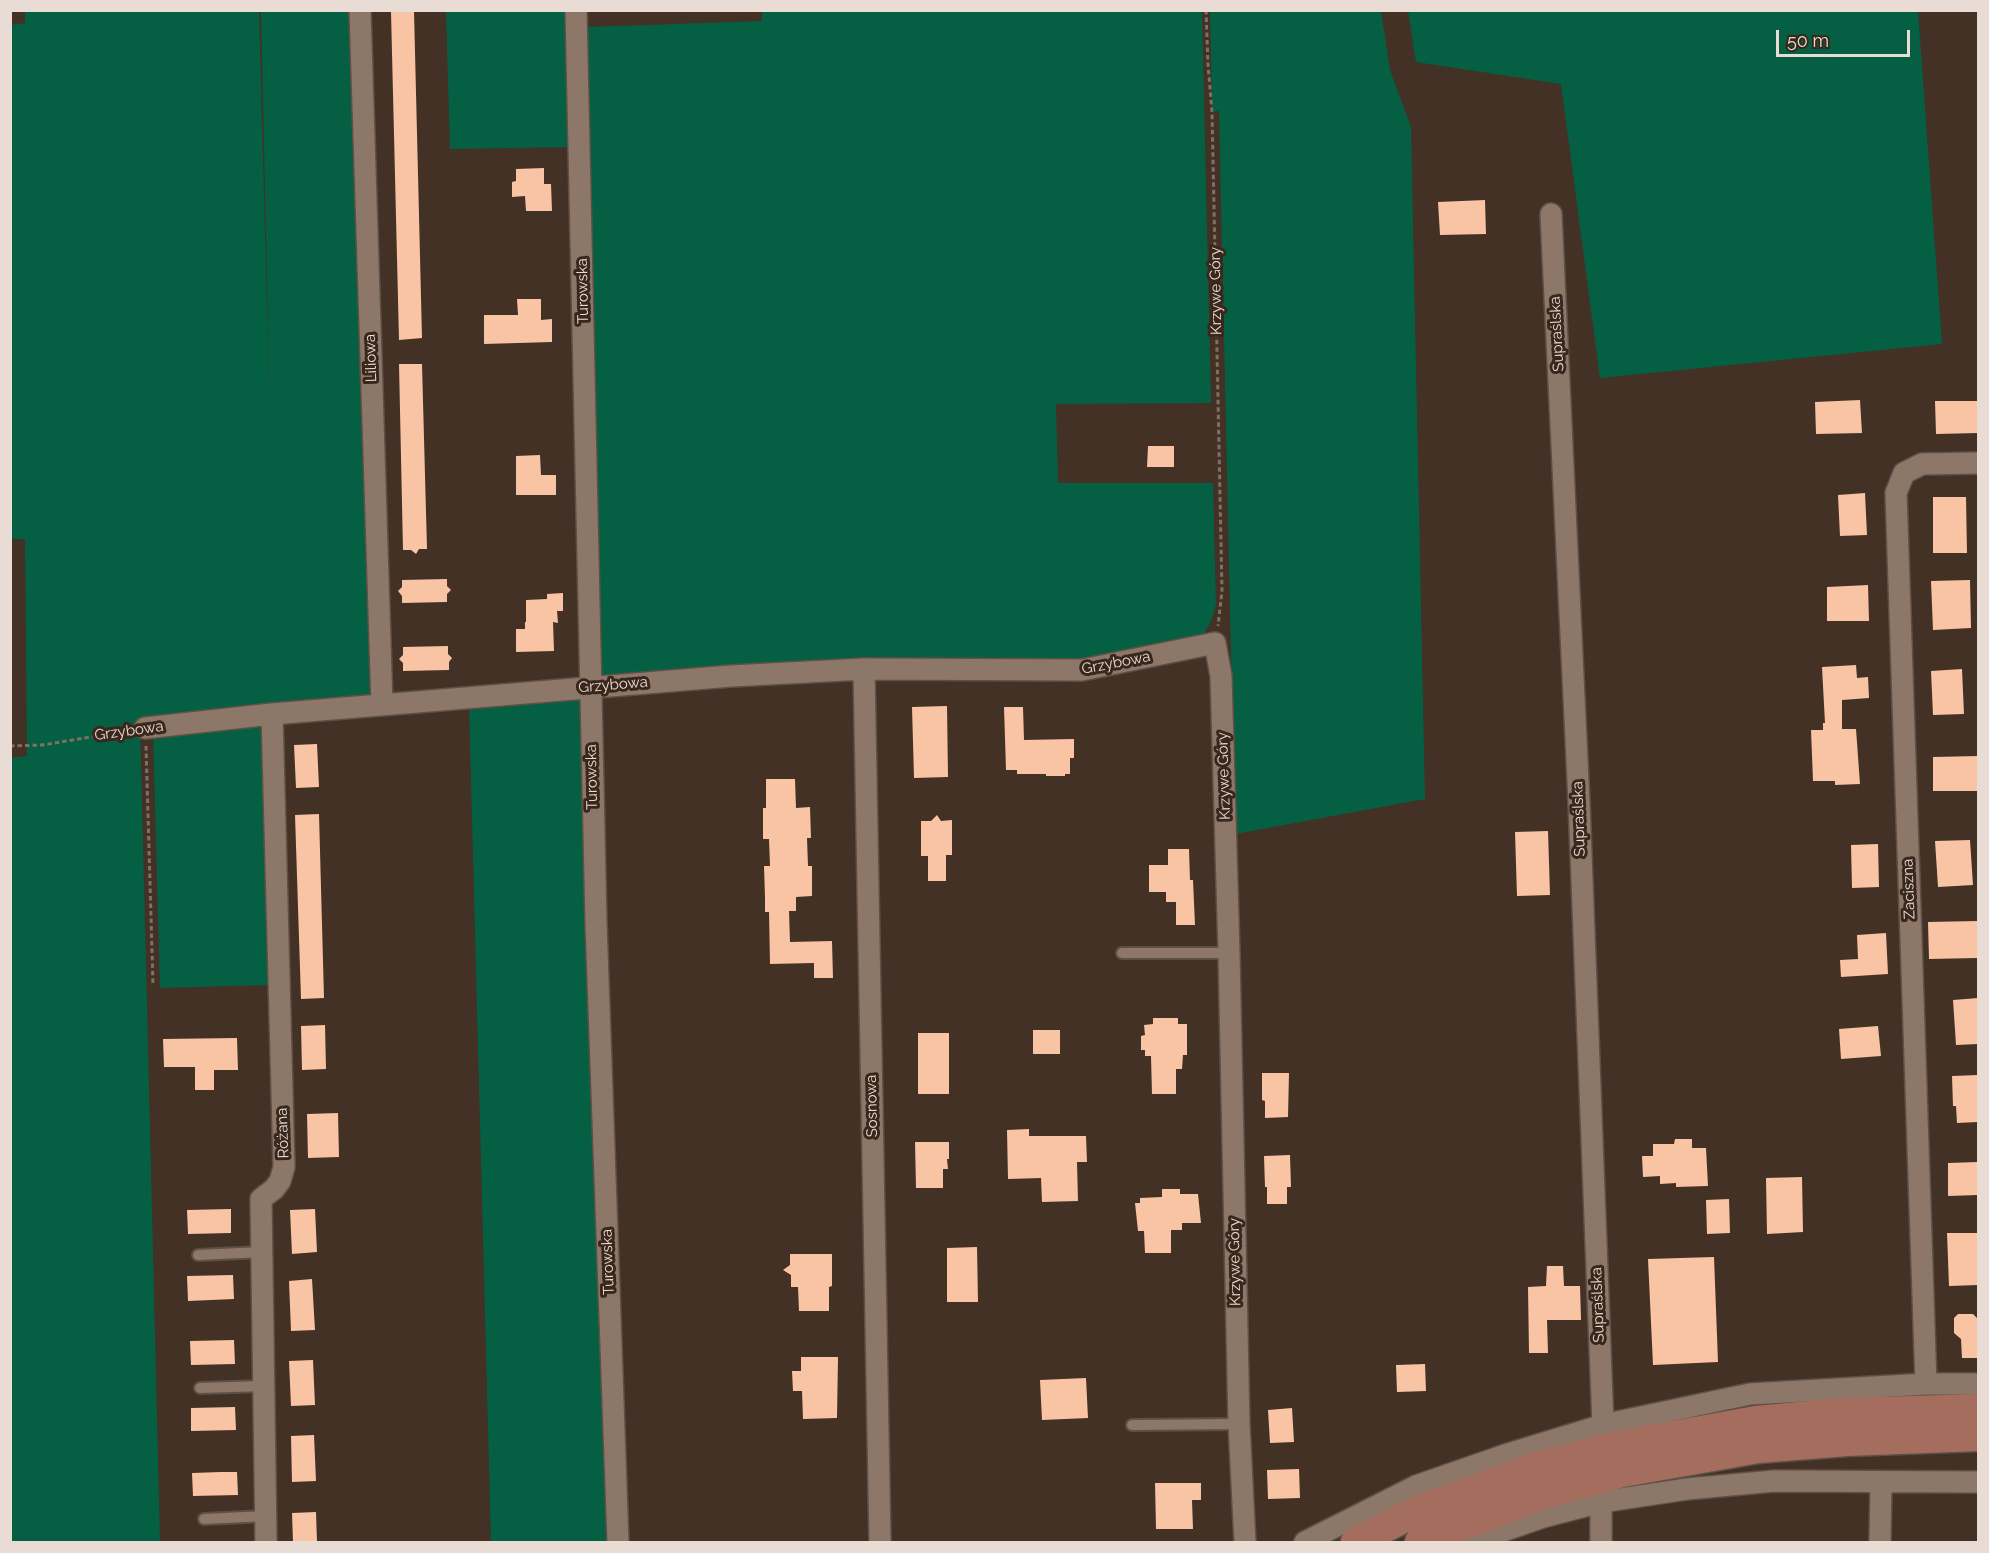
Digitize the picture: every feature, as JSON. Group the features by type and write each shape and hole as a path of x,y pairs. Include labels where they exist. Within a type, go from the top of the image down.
{"main road":[{"path":"1356,1542 1417,1511 1537,1467 1613,1448 1756,1421 1843,1413 1978,1409"},
{"path":"1420,1542 1542,1494 1623,1472 1758,1448 1847,1441 1978,1436"}],"street":[{"name":"Liliowa","path":"360,10 382,705"},
{"name":"Turowska","path":"576,10 596,923 618,1542"},
{"name":"Supraślska","path":"1551,214 1579,802 1603,1425"},
{"name":"Zaciszna","path":"1926,1384 1896,493 1904,473 1922,464 1978,463"},
{"name":"Grzybowa","path":"145,728 272,714 731,676 864,669 1082,670 1215,643"},
{"name":"Krzywe Góry","path":"1215,643 1221,676 1239,1424 1245,1542"},
{"name":"Sosnowa","path":"864,669 880,1542"},
{"name":"Różana","path":"266,1542 261,1199 280,1181 284,1167 272,714"},
{"path":"1305,1542 1416,1486 1508,1454 1603,1425 1750,1394 1926,1384 1978,1384"},
{"path":"1471,1542 1543,1517 1601,1502 1687,1489 1774,1481 1978,1482"},
{"path":"1880,1542 1881,1483"},
{"path":"1601,1502 1601,1542"}],"lane":[{"path":"1122,953 1229,953"},
{"path":"198,1255 262,1252"},
{"path":"200,1388 264,1386"},
{"path":"1132,1425 1239,1424"},
{"path":"204,1519 266,1516"}],"path":[{"name":"Krzywe Góry","path":"1206,10 1212,112 1222,591 1215,643"},
{"name":"Grzybowa","path":"10,746 42,745 145,728"},
{"path":"145,728 153,985"}],"green space":[{"path":"762,10 1202,11 1211,403 1056,404 1058,483 1213,483 1216,604 1212,619 1203,636 1102,660 602,675 587,27 762,21"},
{"path":"25,11 259,11 270,416 261,11 353,11 370,695 276,702 140,718 160,1542 11,1542 10,758 27,756 25,539 10,539 11,25 25,23"},
{"path":"446,11 565,11 568,147 450,149"},
{"path":"1210,11 1381,11 1390,70 1411,127 1425,799 1235,834 1219,111 1212,112"},
{"path":"1408,11 1918,11 1942,344 1600,378 1561,84 1416,62"},
{"path":"585,694 606,1542 491,1542 469,704"},
{"path":"263,722 270,985 160,988 153,732"}],"building":[{"path":"414,11 422,338 399,340 391,12"},
{"path":"544,168 544,184 551,184 552,211 526,211 525,196 512,197 512,182 516,181 516,169"},
{"path":"1485,200 1486,234 1440,235 1438,202"},
{"path":"517,299 541,299 541,320 552,319 552,342 484,344 484,315 518,315"},
{"path":"399,364 422,364 427,549 419,549 416,554 411,550 403,550"},
{"path":"1860,400 1862,433 1816,434 1815,402"},
{"path":"1935,401 1978,401 1978,433 1936,434"},
{"path":"1148,446 1174,446 1174,467 1147,467"},
{"path":"540,455 541,475 556,475 556,495 516,495 516,456"},
{"path":"1865,493 1867,535 1840,536 1838,495"},
{"path":"1933,497 1966,497 1967,553 1933,553"},
{"path":"447,579 447,586 451,590 447,594 447,602 402,603 402,596 398,591 402,587 402,580"},
{"path":"1970,580 1971,628 1933,630 1931,581"},
{"path":"1868,585 1869,621 1827,621 1827,587"},
{"path":"563,593 563,611 557,611 558,623 553,622 554,651 516,652 516,629 525,629 526,600 547,599 547,594"},
{"path":"448,646 448,654 452,658 449,662 449,670 403,671 403,663 399,659 403,655 403,647"},
{"path":"1856,665 1857,678 1868,677 1869,698 1842,700 1842,729 1856,729 1860,784 1835,785 1835,781 1813,781 1811,730 1823,730 1823,723 1825,723 1822,667"},
{"path":"1962,669 1964,714 1933,715 1931,671"},
{"path":"947,706 948,777 914,778 912,707"},
{"path":"1004,707 1023,707 1024,740 1074,739 1074,758 1070,758 1070,774 1046,776 1046,774 1017,774 1017,770 1006,770"},
{"path":"317,744 319,787 296,788 294,745"},
{"path":"1978,756 1978,791 1933,791 1933,757"},
{"path":"766,779 795,779 796,808 810,807 811,838 807,838 808,866 812,866 812,896 796,897 796,911 789,911 790,942 832,941 833,978 814,978 814,963 770,964 769,912 765,912 764,866 770,866 769,839 763,839"},
{"path":"319,814 324,998 301,999 295,815"},
{"path":"937,815 941,821 952,820 952,855 946,855 946,881 928,881 928,856 921,856 921,821 931,821"},
{"path":"1548,831 1550,895 1517,896 1515,832"},
{"path":"1970,840 1973,885 1938,887 1935,841"},
{"path":"1878,844 1879,887 1852,888 1851,845"},
{"path":"1168,849 1189,849 1195,925 1176,925 1176,902 1166,902 1166,892 1149,892 1149,865 1168,865"},
{"path":"1978,921 1978,958 1929,959 1928,922"},
{"path":"1886,933 1888,974 1841,977 1840,960 1858,959 1857,935"},
{"path":"1978,998 1978,1044 1956,1045 1953,1000"},
{"path":"1153,1018 1178,1018 1178,1024 1187,1024 1187,1055 1183,1055 1182,1069 1176,1069 1176,1094 1152,1094 1151,1056 1145,1056 1145,1050 1141,1050 1141,1036 1145,1035 1144,1025 1153,1024"},
{"path":"325,1025 326,1069 302,1070 301,1026"},
{"path":"1878,1026 1881,1056 1841,1059 1839,1029"},
{"path":"1033,1030 1060,1030 1060,1054 1033,1054"},
{"path":"918,1033 949,1033 949,1094 918,1094"},
{"path":"237,1038 238,1070 214,1070 214,1090 195,1090 195,1067 164,1067 163,1039"},
{"path":"1262,1073 1289,1073 1288,1117 1265,1118"},
{"path":"1978,1075 1978,1122 1957,1123 1956,1106 1953,1106 1952,1076"},
{"path":"338,1113 339,1157 308,1158 307,1114"},
{"path":"1029,1129 1029,1136 1086,1136 1087,1162 1077,1162 1078,1201 1042,1202 1041,1178 1008,1179 1007,1130"},
{"path":"1675,1139 1692,1139 1692,1148 1706,1148 1708,1186 1676,1187 1676,1183 1660,1184 1660,1176 1643,1177 1642,1156 1653,1156 1653,1144 1674,1144"},
{"path":"915,1142 949,1142 948,1169 943,1169 943,1188 916,1188"},
{"path":"1290,1155 1291,1187 1287,1187 1287,1204 1267,1204 1264,1156"},
{"path":"1978,1162 1978,1195 1948,1196 1948,1163"},
{"path":"1802,1177 1803,1232 1767,1234 1766,1178"},
{"path":"1162,1189 1180,1189 1180,1194 1198,1194 1201,1223 1182,1223 1182,1230 1171,1230 1171,1253 1145,1253 1144,1231 1138,1231 1135,1203 1140,1203 1140,1198 1162,1197"},
{"path":"1729,1199 1730,1233 1707,1234 1706,1200"},
{"path":"231,1209 231,1233 188,1234 187,1210"},
{"path":"315,1209 317,1252 292,1254 290,1210"},
{"path":"1947,1233 1978,1233 1978,1285 1949,1286"},
{"path":"977,1247 978,1302 947,1302 947,1248"},
{"path":"790,1254 832,1254 829,1311 799,1311 798,1287 791,1287 791,1275 783,1270 790,1265"},
{"path":"1714,1257 1718,1362 1653,1365 1648,1259"},
{"path":"1547,1266 1563,1266 1564,1286 1580,1286 1581,1320 1547,1320 1548,1353 1529,1353 1528,1287 1546,1286"},
{"path":"233,1275 234,1299 188,1301 187,1276"},
{"path":"312,1279 315,1330 291,1331 289,1281"},
{"path":"1958,1314 1973,1314 1978,1319 1978,1358 1962,1358 1961,1339 1954,1333 1954,1318"},
{"path":"234,1340 235,1364 191,1365 190,1341"},
{"path":"801,1357 838,1357 837,1418 803,1419 802,1391 793,1391 792,1371 801,1371"},
{"path":"313,1360 315,1405 291,1406 289,1361"},
{"path":"1425,1364 1426,1391 1397,1392 1396,1365"},
{"path":"1086,1378 1088,1418 1042,1420 1040,1380"},
{"path":"235,1407 236,1430 191,1431 191,1408"},
{"path":"1292,1408 1294,1442 1270,1443 1268,1410"},
{"path":"314,1435 316,1481 292,1482 291,1436"},
{"path":"1299,1469 1300,1498 1268,1499 1267,1470"},
{"path":"237,1472 238,1495 193,1496 192,1473"},
{"path":"1155,1483 1201,1483 1201,1500 1192,1500 1193,1529 1156,1529"},
{"path":"316,1512 317,1542 293,1542 292,1513"}]}
